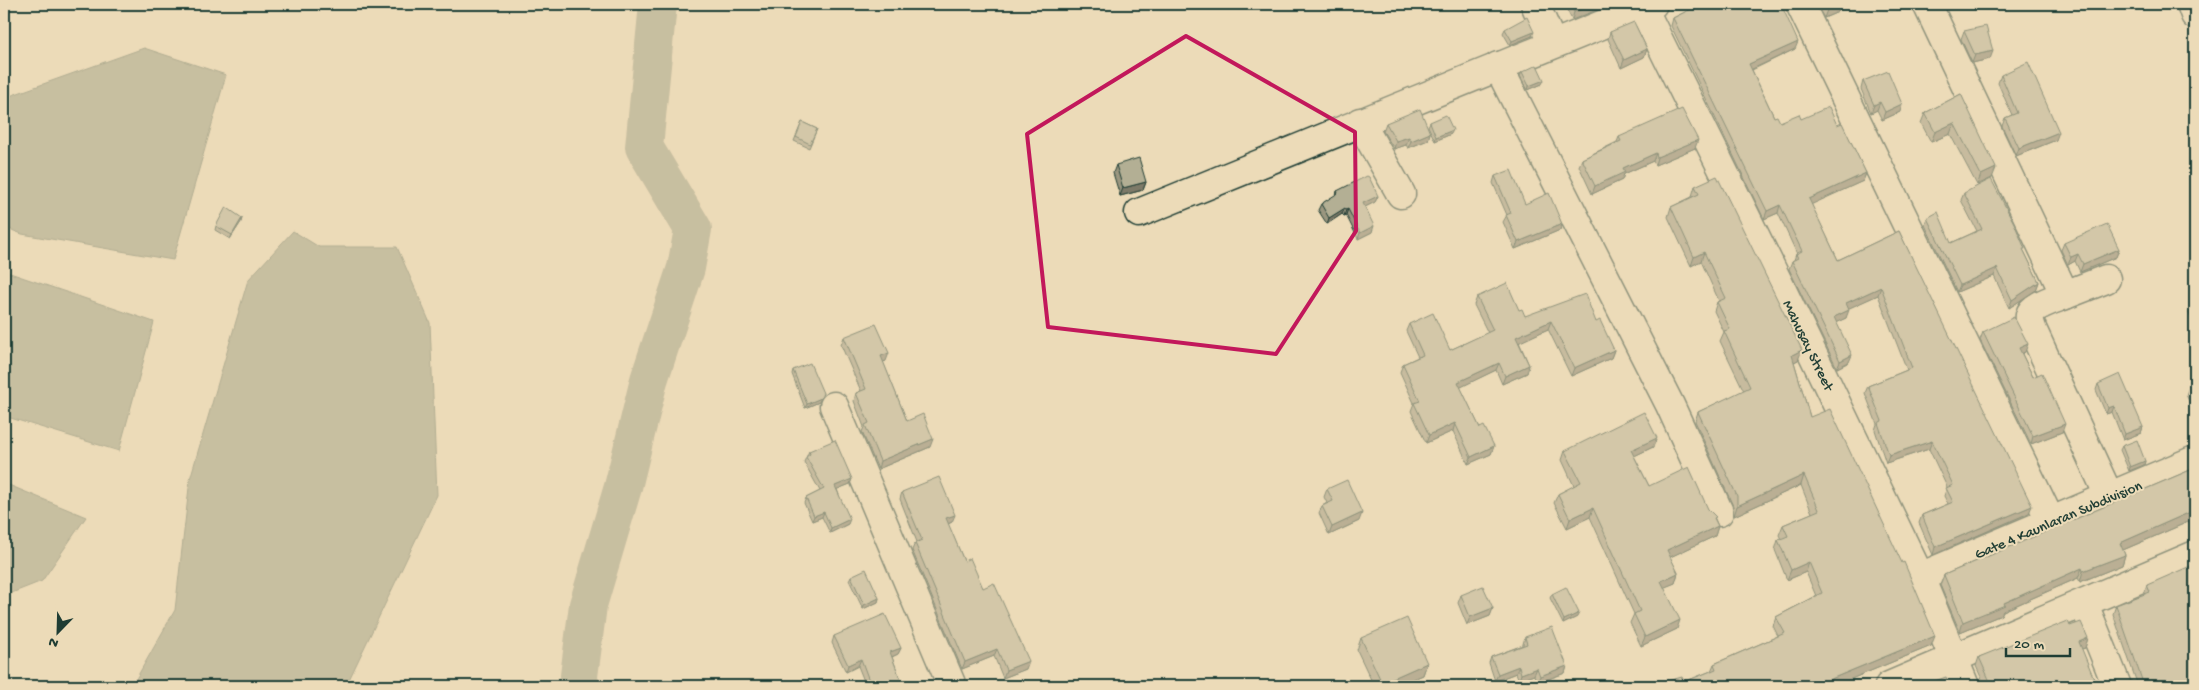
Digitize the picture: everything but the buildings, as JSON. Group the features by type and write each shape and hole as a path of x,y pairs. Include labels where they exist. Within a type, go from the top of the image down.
{"street":[{"path":"1535,4 1552,43"},
{"path":"1800,4 2051,522"},
{"path":"1927,4 2065,295"},
{"path":"2191,4 2195,14"},
{"path":"1139,213 1552,43 1648,6"},
{"name":"Mahusay Street","path":"1648,6 1920,577 1965,686"},
{"path":"1498,66 1670,405 1719,512"},
{"path":"1360,122 1401,194"},
{"path":"2106,279 2033,309 2030,321 2110,496"},
{"path":"834,406 952,686"},
{"name":"Gate 4 Kaunlaran Subdivision","path":"1920,577 2195,460"},
{"path":"1889,686 2195,555"},
{"path":"2084,604 2117,686"}],"highlighted area":[{"path":"1186,36 1355,132 1356,231 1276,354 1048,327 1027,134"}],"shaded area":[{"path":"144,48 226,75 173,260 22,234 4,227 4,98"},
{"path":"293,231 319,247 397,247 430,323 437,495 346,686 132,686 175,610 190,479 248,280"},
{"path":"4,271 154,322 119,451 4,416"},
{"path":"4,483 86,517 42,581 4,596"}],"waterway":[{"path":"580,686 579,676 588,605 623,487 649,380 686,268 693,229 644,147 658,4"}]}
